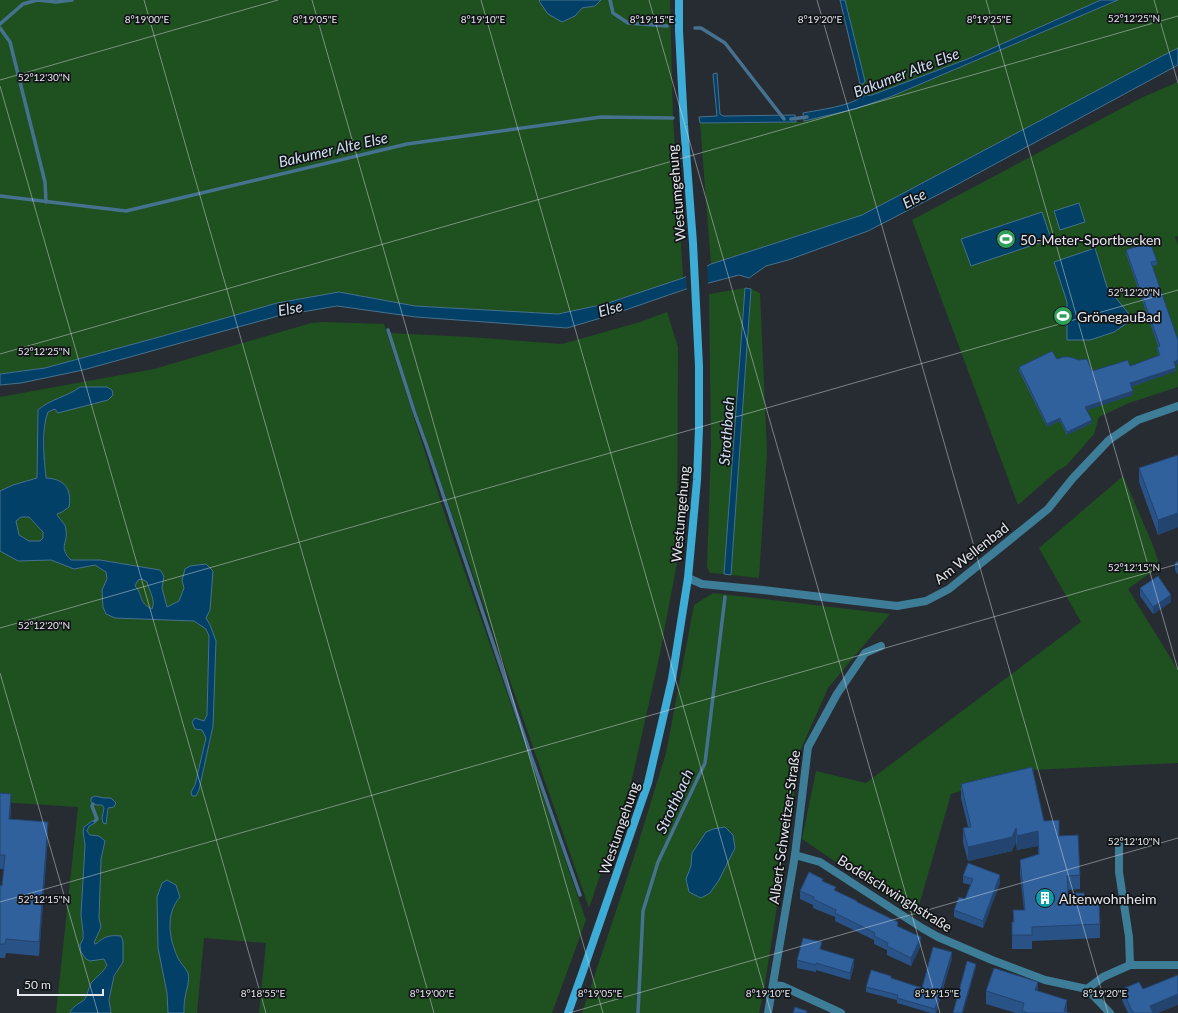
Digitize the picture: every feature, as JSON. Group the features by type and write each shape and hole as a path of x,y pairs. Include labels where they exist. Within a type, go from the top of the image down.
{"main road":[{"name":"Westumgehung","path":"568,1013 648,783 672,679 688,578 699,428 699,366 694,248 683,109 679,0"}],"street":[{"name":"Am Wellenbad","path":"688,578 702,584 896,606 926,601 949,590 1048,509 1073,478 1109,440 1138,420 1178,406"},
{"name":"Albert-Schweitzer-Straße","path":"768,1013 795,855 808,747 837,694 865,653 881,646"},
{"path":"1119,844 1120,872 1130,937 1130,965"},
{"name":"Bodelschwinghstraße","path":"795,855 820,862 938,937 992,960 1045,980 1087,989"},
{"path":"1110,1013 1087,989 1103,977 1130,965 1178,965"},
{"path":"772,985 782,986 841,1013"}],"green space":[{"path":"0,0 540,0 539,2 575,16 582,8 595,6 601,0 670,0 673,118 683,278 605,304 558,314 415,306 339,292 277,303 45,368 0,374"},
{"path":"845,0 1101,0 970,58 872,95 862,96 860,84 863,84"},
{"path":"1118,0 1178,0 1178,48 862,215 711,264 700,123 801,122 855,109 890,97"},
{"name":"GrönegauBad","path":"1178,82 1178,236 1175,237 1178,245 1178,387 1129,403 1099,417 1094,434 1066,466 1057,471 1018,505 912,220 1141,98"},
{"path":"745,288 724,574 710,573 707,567 711,446 709,294"},
{"path":"751,289 760,293 767,451 759,578 731,575"},
{"path":"667,312 678,347 677,563 659,658 630,788 589,908 389,333 562,344 640,322"},
{"path":"311,323 384,324 447,521 586,920 552,1013 259,1013 266,943 204,938 197,1013 184,1013 188,973 178,959 171,941 170,917 175,903 157,897 158,948 167,993 168,1013 111,1013 110,999 112,986 123,961 102,939 96,944 94,943 101,927 99,918 101,859 105,844 99,836 90,835 87,831 89,826 95,823 88,824 83,838 85,845 83,933 81,952 95,960 104,959 107,965 91,984 84,1000 74,1007 70,1013 56,1013 78,807 0,802 0,551 18,561 51,560 74,569 95,565 106,572 107,579 102,590 115,618 194,621 206,629 209,636 207,715 202,730 206,738 195,785 191,792 192,796 210,744 216,641 206,618 210,610 210,598 182,580 185,588 179,602 167,607 162,588 164,576 160,570 100,560 71,560 67,556 64,548 66,530 57,514 62,512 46,478 44,459 45,420 48,412 55,409 80,387 48,403 38,410 37,478 13,485 0,491 0,397 154,369","holes":["95,796 111,798 107,818 102,818 104,808"]},
{"path":"1123,476 1152,543 1160,566 1128,589 1178,670 1178,763 1031,770 951,794 916,916 802,839 816,771 866,783 1081,622 1039,548"},
{"path":"21,517 29,517 43,532 43,538 40,541 29,541 19,535 16,521"},
{"path":"142,579 147,582 152,595 152,609 145,604 135,586 138,580"},
{"path":"713,593 890,614 828,688 801,749 765,984 759,1013 582,1013 634,857 666,753 694,605","holes":["713,829 686,879 691,866 692,853 706,832"]}],"water":[{"path":"601,0 595,6 582,8 575,16 562,22 548,14 539,1"},
{"path":"840,0 845,0 865,81 863,84 860,84"},
{"path":"1101,0 1118,0 890,97 855,109 804,121 803,113 851,102 862,96 872,95 970,58"},
{"name":"Else","path":"1178,48 1178,65 947,190 868,231 788,260 766,266 749,278 739,275 686,289 611,315 567,328 416,317 337,306 278,316 83,370 21,383 0,385 0,374 45,368 277,303 339,292 415,306 558,314 605,304 683,278 711,264 862,215"},
{"path":"717,73 720,114 723,116 795,115 796,122 700,123 699,117 717,116 713,74"},
{"path":"1079,203 1085,222 1060,230 1054,211"},
{"name":"50-Meter-Sportbecken","path":"1042,212 1051,239 971,266 961,239"},
{"path":"1095,248 1107,287 1133,319 1114,332 1090,340 1067,340 1067,302 1054,262"},
{"path":"745,288 751,289 731,575 724,574"},
{"path":"80,387 107,387 112,390 113,395 108,400 58,413 55,409 48,412 46,419 44,427 44,462 46,478 58,480 62,483 68,490 70,500 69,507 57,514 66,528 64,548 67,556 71,560 100,560 160,570 164,576 162,588 167,607 179,601 184,588 182,580 185,569 190,566 206,564 213,571 210,610 206,618 216,641 213,726 199,790 196,796 192,796 191,792 195,785 206,738 202,730 195,729 192,722 195,718 204,721 207,715 209,636 206,629 194,621 115,618 106,614 103,607 102,590 107,579 106,572 95,565 74,569 51,560 18,561 0,551 0,491 13,485 37,478 38,410 48,403","holes":["21,517 29,517 43,532 43,538 40,541 29,541 19,535 16,521","142,579 147,582 152,596 152,609 145,604 135,586 138,580"]},
{"path":"95,796 111,798 116,803 114,807 108,808 106,824 103,823 102,818 104,808 102,805 96,805 91,802 91,798"},
{"path":"92,821 95,821 95,823 89,826 87,831 90,835 99,836 105,841 101,859 99,918 101,927 94,943 96,944 107,937 121,936 123,941 123,962 114,976 109,1000 111,1013 70,1013 74,1007 84,1000 92,982 107,965 104,959 90,961 86,959 81,952 80,945 83,939 81,915 85,845 83,831 84,827"},
{"path":"725,827 733,835 735,848 719,880 710,893 701,898 689,892 686,879 691,866 692,853 706,832"},
{"path":"167,880 176,885 180,897 172,911 170,927 172,943 175,951 188,973 189,980 184,1013 168,1013 167,993 158,948 157,897 162,883"}],"pier":[{"path":"707,264 708,285 687,291 686,275"}],"building":[{"name":"GrönegauBad","path":"1150,242 1157,261 1151,262 1178,340 1178,360 1174,362 1176,368 1130,383 1133,391 1085,407 1092,420 1067,432 1060,418 1047,424 1019,367 1052,351 1057,359 1070,357 1079,360 1087,359 1092,371 1128,360 1130,366 1160,355 1157,347 1160,346 1126,250"},
{"path":"1178,455 1178,513 1158,520 1139,468"},
{"path":"1178,561 1178,568 1175,563"},
{"path":"1158,576 1171,595 1153,607 1140,588"},
{"path":"1032,767 1044,821 1059,820 1059,836 1078,835 1080,875 1067,876 1068,893 1084,893 1085,901 1099,901 1100,924 1032,927 1032,935 1012,935 1012,922 1014,922 1013,910 1025,910 1020,860 1039,854 1038,831 1017,836 1016,828 1012,837 968,847 963,828 971,827 961,784"},
{"path":"0,793 11,794 9,819 48,822 39,942 6,939 5,944 0,944 0,885 2,886 5,855 0,855"},
{"path":"968,863 1000,875 983,921 954,910 959,897 965,899 973,879 963,876"},
{"path":"809,872 823,879 822,881 836,887 834,890 898,922 897,926 921,937 911,958 887,946 888,943 874,936 875,933 835,913 836,910 813,899 814,897 800,891"},
{"path":"803,938 822,942 820,949 854,959 850,973 816,963 816,965 797,960"},
{"path":"933,947 952,952 935,1009 897,998 898,995 866,987 871,970 922,988"},
{"path":"967,961 976,964 962,1013 953,1013"},
{"path":"994,968 1038,982 1035,990 1067,1000 1064,1011 1070,1013 1028,1013 1022,1011 1024,1003 986,991"},
{"path":"1178,975 1178,994 1150,1006 1153,1013 1133,1013 1122,989 1139,982 1143,989"},
{"path":"795,1007 807,1011 806,1013 793,1013"}],"waterway":[{"path":"0,24 23,4 37,0 56,2 72,0"},
{"path":"610,0 613,13 628,23 667,26"},
{"path":"0,28 10,42 45,182 46,202"},
{"path":"695,28 701,28 725,43 784,119"},
{"name":"Bakumer Alte Else","path":"0,196 126,211 407,144 601,117 673,118"},
{"name":"Bakumer Alte Else","path":"791,119 807,117"},
{"path":"388,330 531,756 580,895"},
{"name":"Strothbach","path":"638,1013 643,911 658,862 705,763 725,597"},
{"path":"93,804 92,806 97,819 95,821"}],"place":[{"name":"50-Meter-Sportbecken","path":"1006,239"},
{"name":"GrönegauBad","path":"1063,316"},
{"name":"Altenwohnheim","path":"1045,898"}]}
